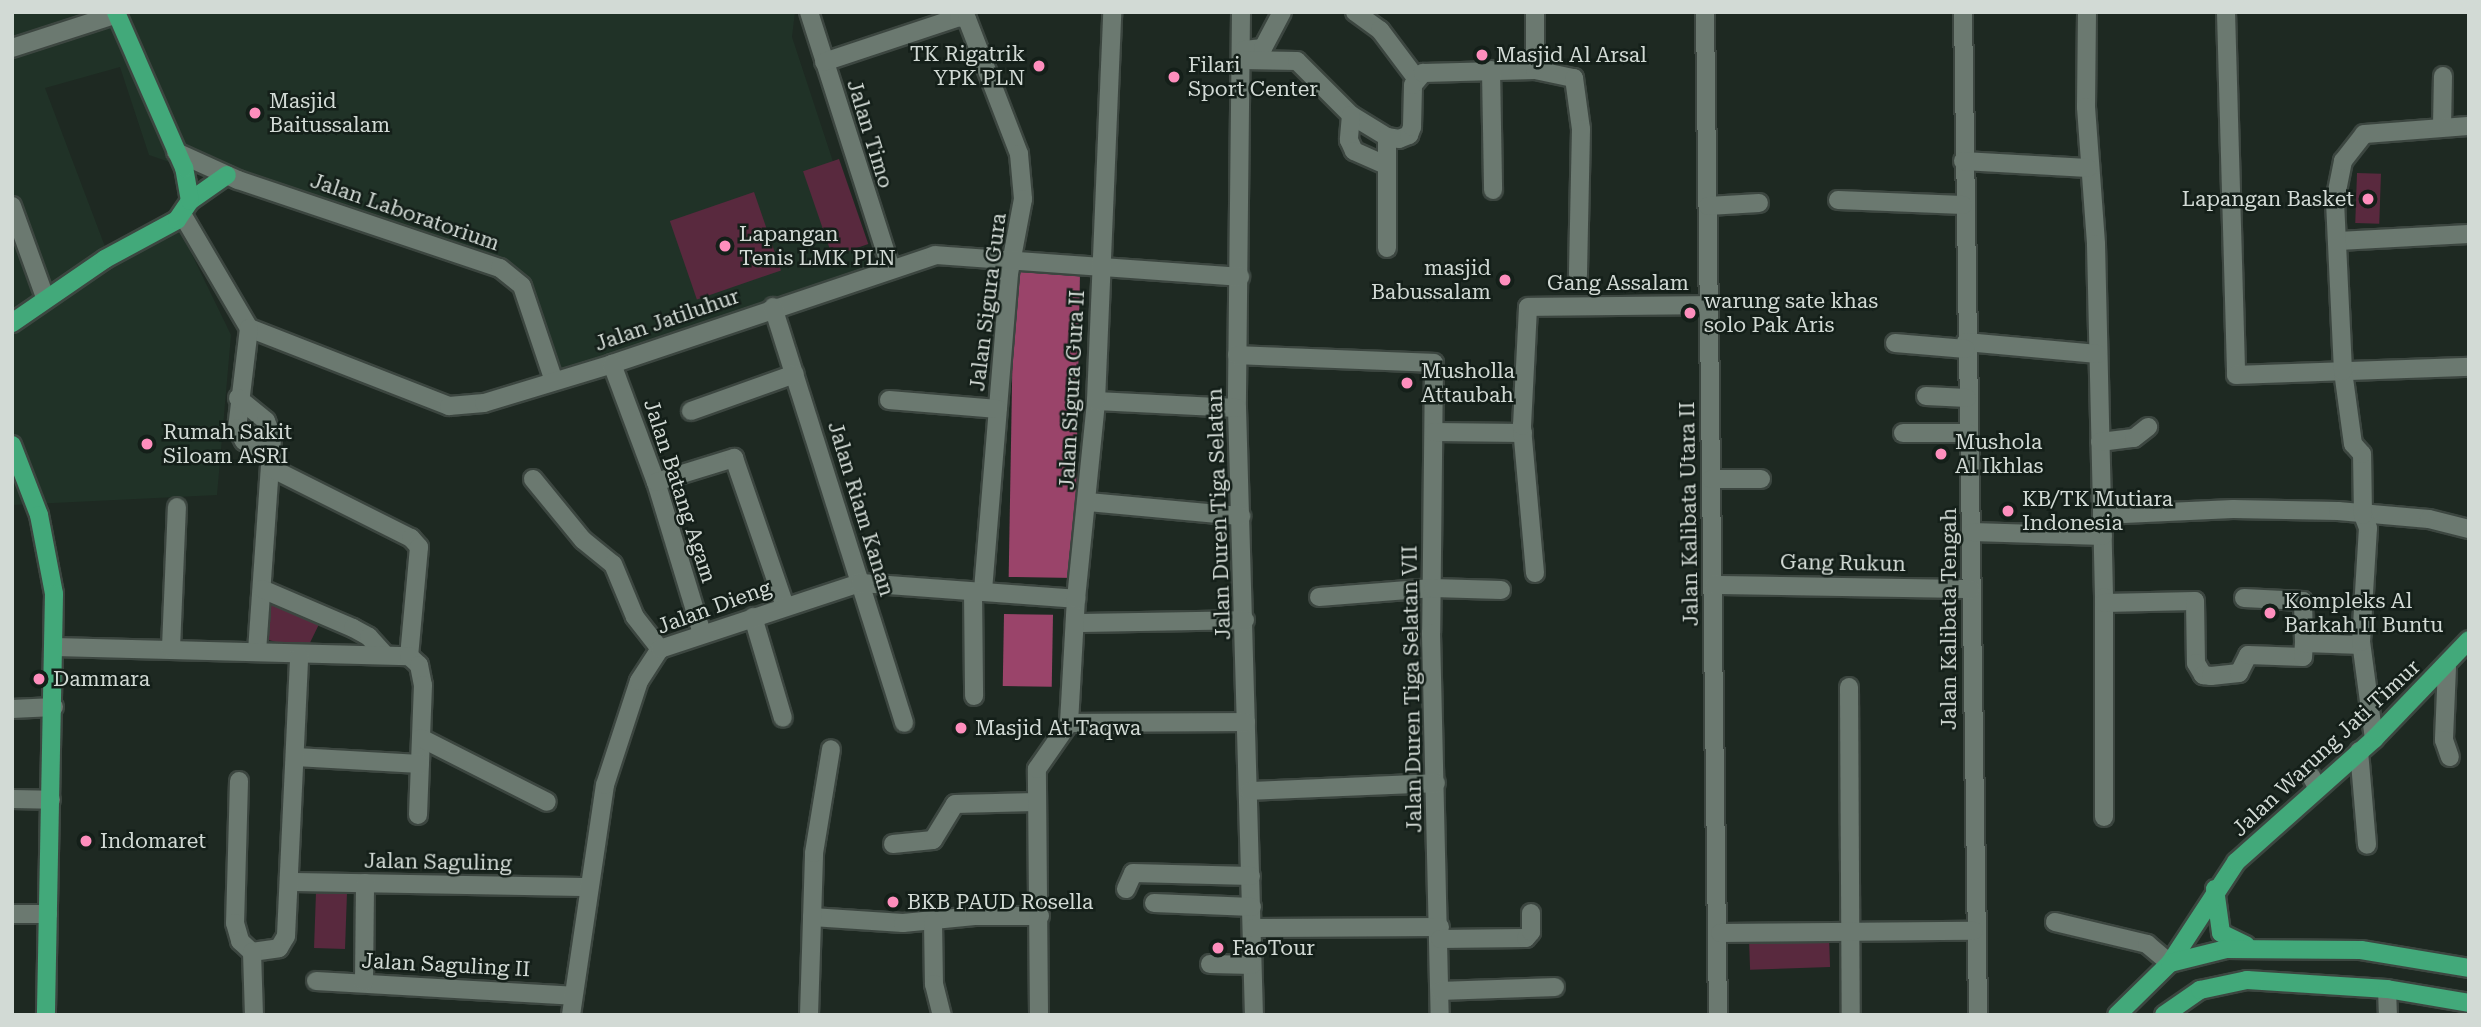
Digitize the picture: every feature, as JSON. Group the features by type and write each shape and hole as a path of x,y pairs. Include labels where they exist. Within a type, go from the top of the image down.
{"main road":[{"path":"116,13 190,186 186,207"},
{"path":"12,323 45,297 186,207 227,175"},
{"path":"12,445 47,542 54,594 54,707 46,1015"},
{"name":"Jalan Warung Jati Timur","path":"2117,1015 2170,963 2215,890 2261,837 2314,781 2374,739 2447,667 2469,640"},
{"path":"2215,890 2221,933 2227,939 2255,947"},
{"path":"2170,963 2194,955 2255,947 2361,950 2469,968"},
{"path":"2164,1015 2200,990 2230,981 2387,989 2469,1003"}],"street":[{"name":"Jalan Timo","path":"809,12 891,269"},
{"name":"Jalan Sigura Gura II","path":"1069,723 1076,599 1089,502 1096,401 1112,12"},
{"name":"Jalan Duren Tiga Selatan","path":"1241,12 1237,408 1254,928 1254,1015"},
{"path":"1242,55 1264,48 1282,12"},
{"path":"1242,55 1297,61 1351,115 1387,137 1409,135 1416,78 1380,30 1355,12"},
{"path":"1535,12 1535,70"},
{"name":"Jalan Kalibata Utara II","path":"1705,12 1720,933 1718,1015"},
{"name":"Jalan Kalibata Tengah","path":"1963,12 1963,205 1972,532 1974,931 1978,1015"},
{"path":"2087,12 2088,168 2096,244 2105,603 2104,817"},
{"path":"2226,12 2236,375 2469,367"},
{"path":"12,48 116,13"},
{"name":"Jalan Sigura Gura","path":"824,62 959,17 972,25 1019,154 1023,199 1012,264 978,592 974,696"},
{"path":"1268,39 1269,58"},
{"path":"1416,78 1448,69 1535,70 1566,74 1578,84 1578,275"},
{"path":"1491,70 1493,190"},
{"path":"2442,127 2443,76"},
{"path":"1351,115 1349,141 1354,151 1387,166"},
{"path":"2374,739 2361,645 2368,528 2363,514 2361,454 2353,444 2343,371 2335,201 2343,161 2364,134 2469,126"},
{"path":"1387,137 1387,248"},
{"name":"Jalan Laboratorium","path":"176,152 227,175 500,268 522,286 554,382"},
{"path":"1963,161 2088,168"},
{"path":"1838,200 1963,205"},
{"path":"1708,206 1759,203"},
{"path":"186,207 249,328 238,398 240,435 271,461 411,538 419,547 409,656 422,673 418,815"},
{"path":"13,211 45,297"},
{"path":"2338,241 2469,234"},
{"name":"Jalan Jatiluhur","path":"249,328 449,406 484,403 554,382 935,255 1012,264 1101,264 1240,277"},
{"name":"Gang Assalam","path":"1523,433 1528,307 1709,306"},
{"name":"Jalan Riam Kanan","path":"773,307 904,723"},
{"path":"1895,343 2097,354"},
{"name":"Jalan Duren Tiga Selatan VII","path":"1237,355 1434,363 1433,589 1440,1015"},
{"name":"Jalan Batang Agam","path":"612,363 656,482 702,633"},
{"path":"691,411 795,374"},
{"path":"1926,396 1967,398"},
{"path":"238,398 266,421 271,461 257,649"},
{"path":"889,400 998,408"},
{"path":"1096,401 1237,408"},
{"path":"2100,442 2134,438 2148,427"},
{"path":"1434,432 1523,433 1535,573"},
{"path":"1903,433 1968,432"},
{"path":"656,482 734,458 785,606"},
{"path":"533,479 583,540 612,564 635,617 660,649"},
{"path":"1711,479 1761,479"},
{"path":"1089,502 1241,516"},
{"path":"171,648 177,507"},
{"path":"2102,515 2233,509 2429,519 2469,529"},
{"path":"1972,532 2103,536"},
{"name":"Jalan Dieng","path":"571,1015 587,887 611,762 645,669 660,649 860,583 1076,599"},
{"name":"Gang Rukun","path":"1714,585 1971,589"},
{"path":"262,589 353,628 369,637 385,655"},
{"path":"1319,597 1433,589 1501,590"},
{"path":"2105,603 2195,601 2196,663 2203,674 2239,673 2248,655 2303,657 2304,601 2244,598"},
{"path":"754,617 783,718"},
{"path":"1076,623 1245,620"},
{"path":"2304,643 2361,645"},
{"path":"55,646 257,649 299,656 409,656"},
{"path":"252,952 285,943 299,656"},
{"path":"2447,667 2444,740 2450,757"},
{"path":"1849,687 1851,1015"},
{"path":"12,709 54,707"},
{"path":"1039,1015 1040,916 1036,803 1040,760 1069,723 1246,722"},
{"path":"421,738 547,802"},
{"path":"809,1015 820,798 831,750"},
{"path":"2358,751 2367,845"},
{"path":"296,757 420,764"},
{"path":"239,781 235,923 240,941 252,952 254,1015"},
{"path":"1249,791 1436,783"},
{"path":"12,799 51,800"},
{"path":"893,844 933,840 955,804 1036,803"},
{"path":"1126,889 1133,873 1251,876"},
{"name":"Jalan Saguling","path":"289,882 587,887"},
{"path":"364,982 365,883"},
{"path":"1154,903 1252,907"},
{"path":"1254,928 1526,938 1531,932 1531,913"},
{"path":"12,914 48,914"},
{"path":"812,917 933,922 975,916 1040,916"},
{"path":"933,922 934,984 942,1015"},
{"path":"2055,922 2147,944 2170,963"},
{"path":"1720,933 1974,931"},
{"path":"1210,964 1252,965"},
{"name":"Jalan Saguling II","path":"316,981 573,996"},
{"path":"1440,990 1555,987"},
{"path":"2387,989 2388,1015"}],"shaded area":[{"path":"12,12 795,12 792,37 868,268 543,381 508,278 149,155 120,67 45,88 112,265 180,230 231,335 217,495 12,505"},
{"path":"839,159 868,244 832,256 803,171"},
{"name":"Lapangan Basket","path":"2357,173 2381,174 2379,224 2355,223"},
{"name":"Lapangan Tenis LMK PLN","path":"754,192 781,270 697,299 670,221"},
{"path":"1014,271 1080,272 1075,578 1009,577"},
{"path":"264,600 322,618 306,651 269,640 264,630"},
{"path":"1004,614 1053,615 1052,687 1003,686"},
{"path":"316,892 347,893 345,949 314,948"},
{"path":"1829,937 1830,967 1750,970 1749,940"}],"place":[{"name":"Masjid Al Arsal","path":"1482,55"},
{"name":"TK Rigatrik YPK PLN","path":"1039,66"},
{"name":"Filari Sport Center","path":"1174,77"},
{"name":"Masjid Baitussalam","path":"255,113"},
{"name":"Lapangan Basket","path":"2368,199"},
{"name":"Lapangan Tenis LMK PLN","path":"725,246"},
{"name":"masjid Babussalam","path":"1505,280"},
{"name":"warung sate khas solo Pak Aris","path":"1690,313"},
{"name":"Musholla Attaubah","path":"1407,383"},
{"name":"Rumah Sakit Siloam ASRI","path":"147,444"},
{"name":"Mushola Al Ikhlas","path":"1941,454"},
{"name":"KB/TK Mutiara Indonesia","path":"2008,511"},
{"name":"Kompleks Al Barkah II Buntu","path":"2270,613"},
{"name":"Dammara","path":"39,679"},
{"name":"Masjid At Taqwa","path":"961,728"},
{"name":"Indomaret","path":"86,841"},
{"name":"BKB PAUD Rosella","path":"893,902"},
{"name":"FaoTour","path":"1218,948"}]}
